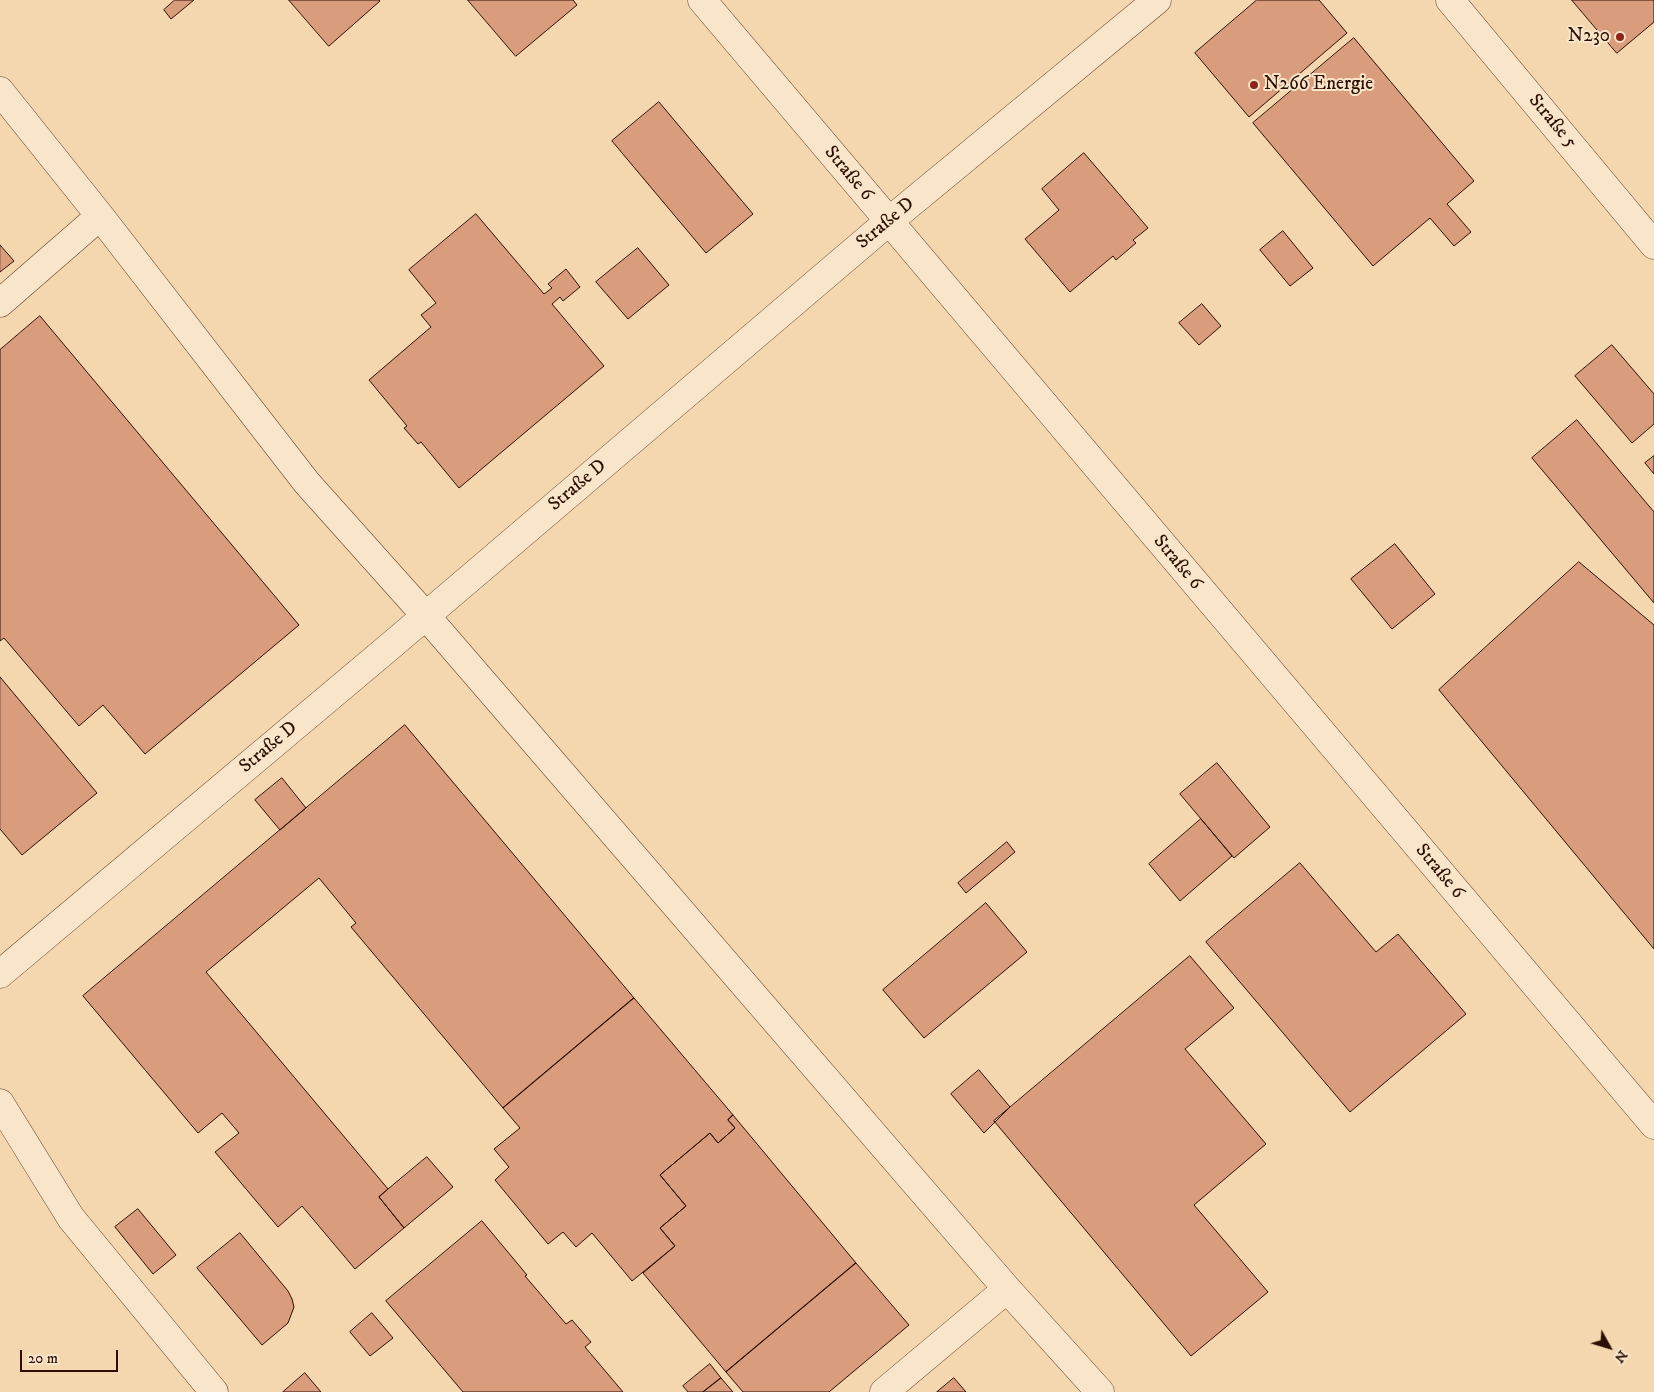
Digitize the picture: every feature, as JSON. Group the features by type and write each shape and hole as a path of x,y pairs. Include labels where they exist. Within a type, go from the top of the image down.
{"lane":[{"name":"Straße 6","path":"702,0 1654,1125"},
{"name":"Straße D","path":"0,974 426,616 888,222 1157,0"},
{"name":"Straße 5","path":"1450,0 1654,245"},
{"path":"0,91 100,216 307,483 426,616 1007,1289 1100,1392"},
{"path":"0,303 100,216"},
{"path":"0,1103 71,1218 214,1392"},
{"path":"884,1392 1007,1289"}],"building":[{"path":"175,0 194,0 171,19 164,10"},
{"path":"289,0 379,0 380,1 329,46"},
{"path":"468,0 573,0 577,5 516,56"},
{"name":"N266 Energie","path":"1257,0 1319,0 1347,33 1249,117 1195,53"},
{"name":"N230","path":"1572,0 1654,0 1654,22 1617,53"},
{"path":"1354,38 1474,181 1447,204 1471,232 1454,246 1430,218 1373,266 1253,123"},
{"path":"659,102 753,214 706,253 612,141"},
{"path":"1084,153 1148,228 1133,240 1136,243 1116,260 1113,256 1070,292 1025,239 1059,210 1042,189"},
{"path":"476,214 544,294 552,288 548,284 566,269 580,287 563,301 560,297 552,304 604,366 459,488 421,442 418,444 404,428 407,426 369,380 431,327 421,315 436,303 409,270"},
{"path":"1283,231 1313,268 1290,286 1260,250"},
{"path":"0,245 14,261 0,272"},
{"path":"638,248 669,285 628,319 596,282"},
{"path":"1202,304 1221,326 1199,345 1179,323"},
{"path":"40,316 299,625 145,754 103,705 79,726 4,638 0,641 0,350"},
{"path":"1612,345 1654,394 1654,424 1632,443 1575,376"},
{"path":"1577,420 1654,512 1654,603 1532,458"},
{"path":"1654,456 1654,474 1645,463"},
{"path":"1395,544 1435,594 1392,629 1351,579"},
{"path":"1579,562 1654,625 1654,949 1439,690"},
{"path":"0,677 97,793 22,855 0,829"},
{"path":"405,725 634,998 503,1108 351,927 356,923 319,878 206,972 388,1189 379,1197 404,1228 355,1269 302,1206 278,1227 215,1152 239,1133 222,1113 198,1133 83,996"},
{"path":"1217,763 1270,827 1234,858 1180,794"},
{"path":"282,778 306,808 280,830 255,800"},
{"path":"1201,819 1232,856 1180,901 1149,864"},
{"path":"1007,842 1015,852 966,893 958,883"},
{"path":"1300,863 1376,952 1398,934 1466,1014 1350,1112 1206,942"},
{"path":"986,903 1027,952 924,1038 883,990"},
{"path":"1190,956 1234,1008 1185,1049 1266,1144 1194,1205 1268,1292 1191,1356 994,1121"},
{"path":"634,998 733,1115 728,1120 735,1128 718,1143 710,1133 660,1175 686,1206 660,1228 675,1246 632,1281 592,1233 576,1247 563,1232 548,1244 495,1180 509,1167 494,1149 520,1128 503,1108"},
{"path":"979,1070 1010,1107 984,1133 951,1094"},
{"path":"733,1115 856,1263 726,1372 643,1273 675,1246 660,1228 686,1206 660,1175 710,1133 718,1143 735,1128 728,1120"},
{"path":"427,1157 453,1187 404,1228 379,1197"},
{"path":"138,1209 176,1255 153,1274 115,1227"},
{"path":"482,1221 566,1324 572,1320 591,1342 585,1347 623,1392 463,1392 386,1301"},
{"path":"240,1233 288,1291 294,1307 288,1323 262,1345 197,1268"},
{"path":"856,1263 909,1325 829,1392 743,1392 726,1372"},
{"path":"372,1313 393,1338 370,1356 350,1332"},
{"path":"710,1364 721,1378 703,1392 688,1392 683,1386"},
{"path":"305,1373 321,1392 283,1392"},
{"path":"721,1378 733,1392 703,1392"},
{"path":"954,1378 966,1392 937,1392"}],"place":[{"name":"N230","path":"1620,37"},
{"name":"N266 Energie","path":"1254,85"}]}
